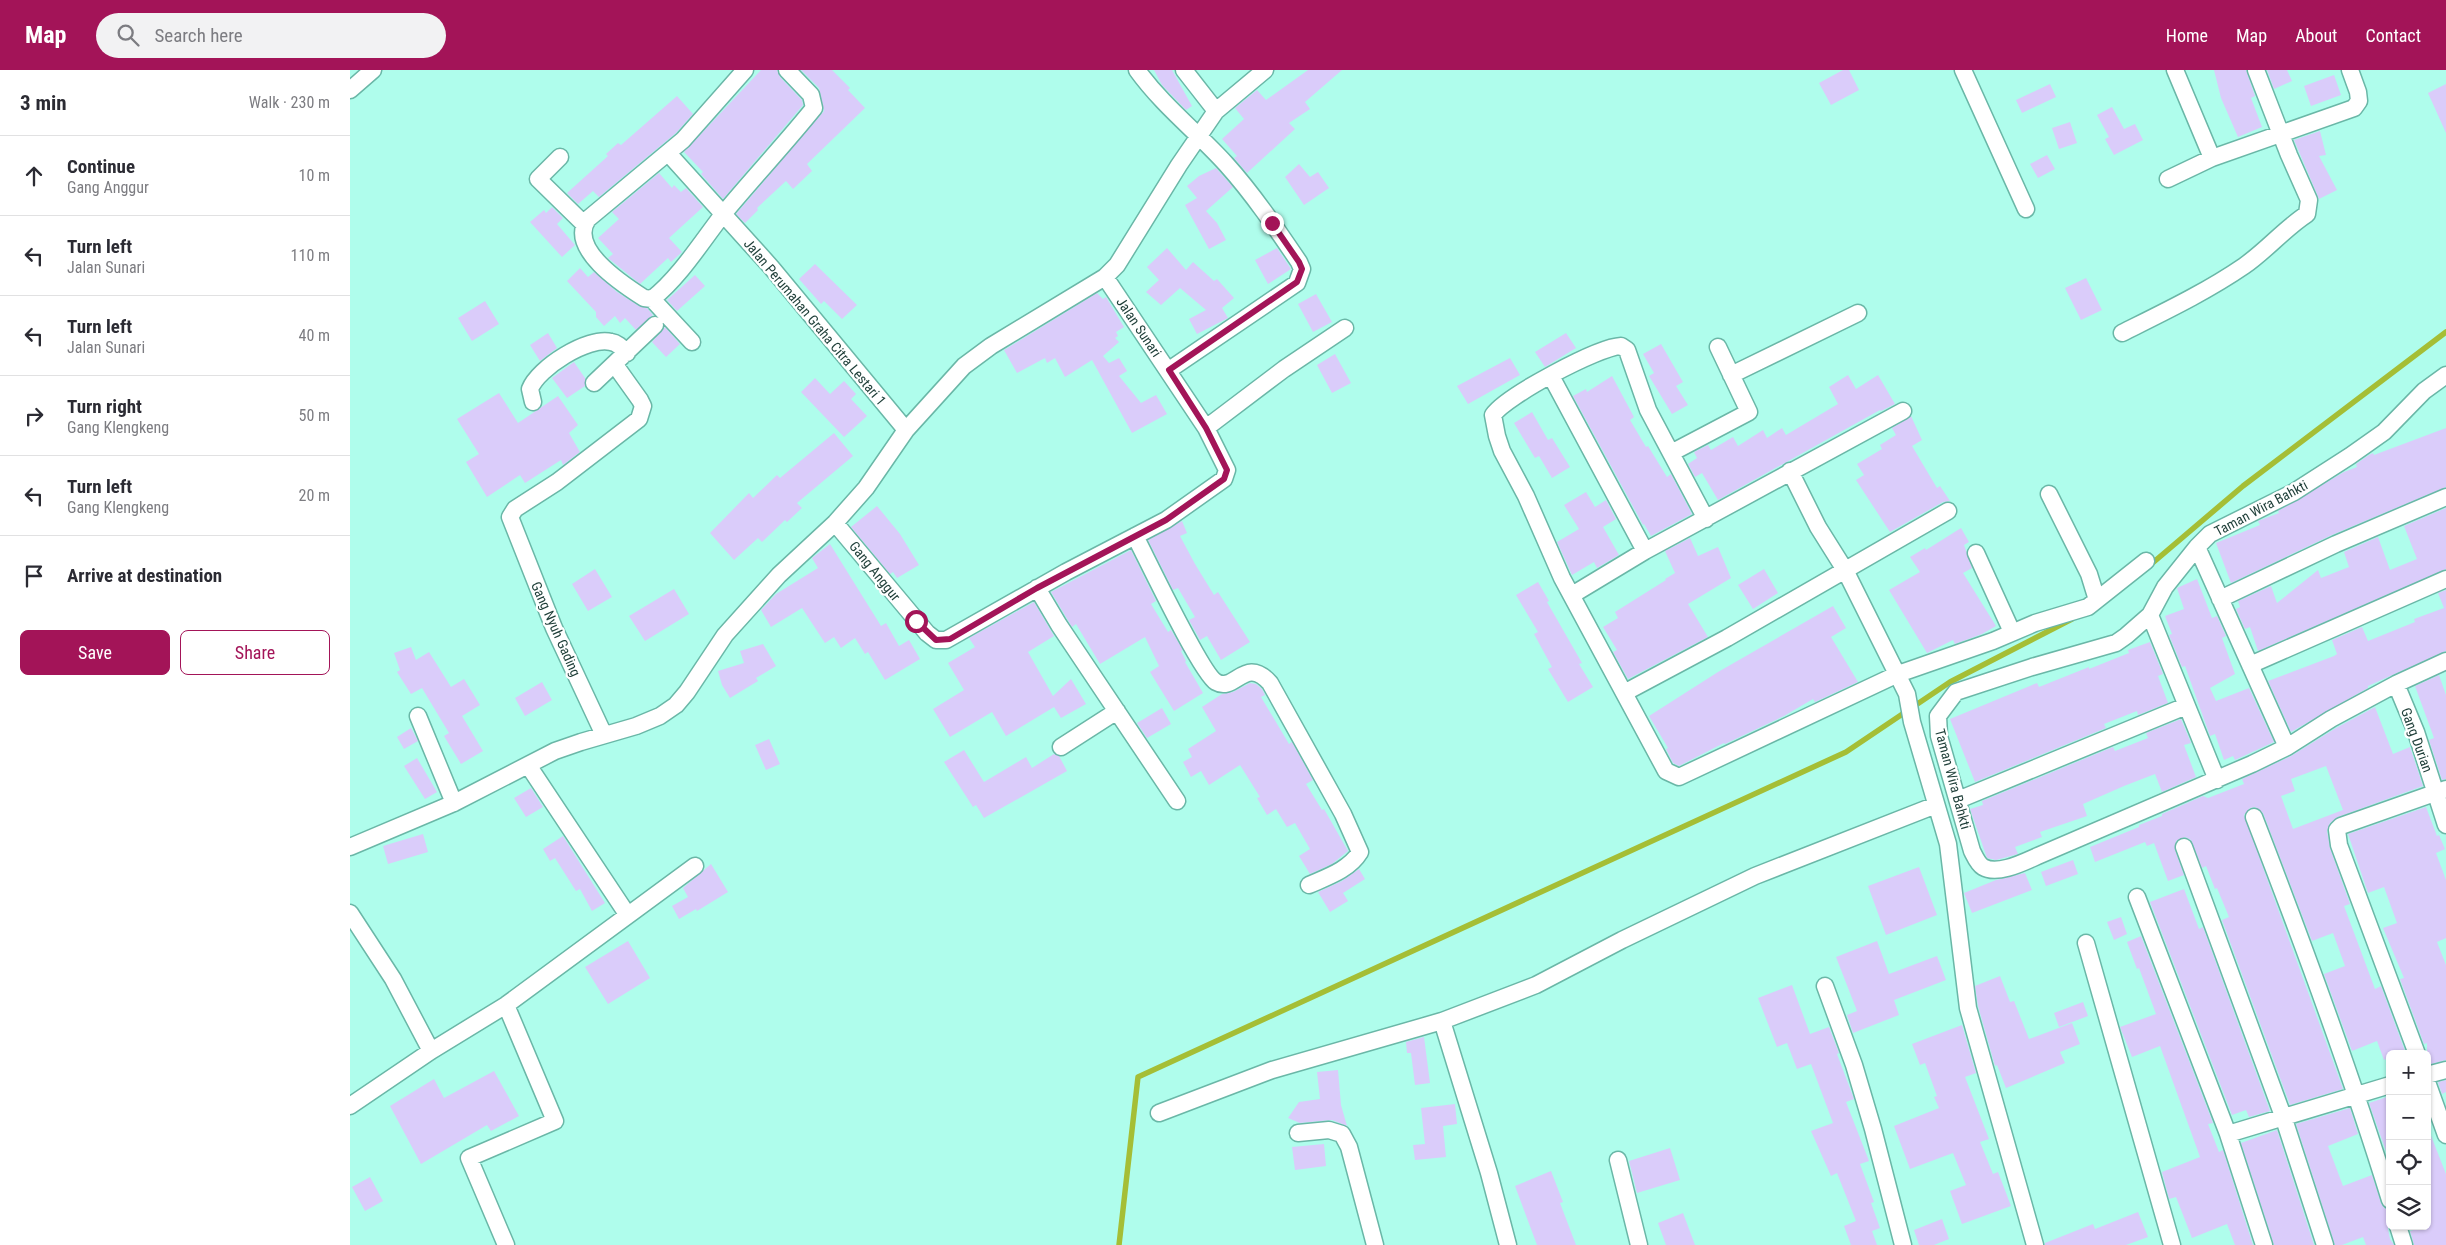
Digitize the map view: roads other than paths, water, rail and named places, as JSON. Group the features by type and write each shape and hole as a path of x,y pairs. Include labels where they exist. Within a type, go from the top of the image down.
{"street":[{"path":"350,90 373,70"},
{"path":"692,342 652,299 644,298 635,292 594,258 584,246 582,233 588,218 683,140 745,70"},
{"path":"652,299 667,285 724,213 790,140 814,108 811,95 787,70"},
{"path":"1137,70 1158,97 1199,137 1250,193 1302,269 1297,282 1169,370"},
{"path":"1184,70 1216,111"},
{"path":"350,847 454,803 555,752 636,726 660,716 676,705 687,692 725,635 750,606 835,523 866,488 906,430 964,366 991,346 1105,277 1128,250 1179,165 1216,111 1265,70"},
{"path":"1963,70 2026,209"},
{"path":"2175,70 2212,158"},
{"path":"2122,333 2208,290 2262,252 2282,232 2307,214 2309,200 2280,134 2256,70"},
{"path":"2168,179 2212,158 2354,108 2359,101 2358,92 2350,70"},
{"name":"Jalan Perumahan Graha Citra Lestari 1","path":"668,153 724,213 906,430"},
{"path":"560,156 538,179 584,224"},
{"name":"Jalan Sunari","path":"936,640 950,639 1037,588 1173,515 1208,492 1227,476 1227,470 1206,428 1105,277"},
{"path":"1731,375 1858,313"},
{"path":"594,383 655,325"},
{"path":"1206,428 1284,370 1345,328"},
{"path":"533,402 530,389 536,376 578,348 601,341 610,341 619,345 627,353"},
{"path":"1706,519 1648,410 1627,350 1622,346 1601,350 1552,376 1497,409 1493,415 1493,422 1502,451 1526,496 1572,595 1666,771 1679,777 1898,674 2034,623 2088,607 2146,561"},
{"path":"1671,453 1749,412 1718,346"},
{"name":"Gang Nyuh Gading","path":"604,735 554,628 511,522 512,513 515,509 557,482 639,419 642,412 640,400 615,364"},
{"name":"Taman Wira Bahkti","path":"2446,375 2424,391 2384,432 2350,456 2294,492 2210,534 2165,587 2150,616 2126,636 2116,642 2040,664 1956,692 1938,716 1938,724 1975,857 1984,868 1993,870 2005,868 2040,855 2217,780 2287,747 2331,719 2396,684 2446,661"},
{"path":"1552,376 1645,551"},
{"path":"1572,595 1645,551 1903,411"},
{"path":"1790,471 1818,527 1845,570 1898,674 1906,694 1912,722 1948,844 1968,1008 2035,1245"},
{"path":"2049,494 2089,574 2097,600"},
{"path":"2220,599 2336,544 2446,497"},
{"path":"1624,693 1727,638 1948,511"},
{"name":"Gang Anggur","path":"835,523 916,621 936,640"},
{"path":"1135,536 1196,654 1211,678 1218,683 1224,684 1249,672 1256,671 1263,674 1270,683 1343,814 1360,852 1356,859 1338,872 1309,886"},
{"path":"2197,547 2287,747"},
{"path":"1976,553 2012,632"},
{"path":"2250,665 2446,578"},
{"path":"1037,588 1177,801"},
{"path":"2150,616 2217,780"},
{"name":"Gang Durian","path":"2396,684 2441,791 2446,825"},
{"path":"1958,800 2186,706"},
{"path":"1061,748 1117,711"},
{"path":"418,716 454,803"},
{"path":"528,765 627,914"},
{"path":"2416,1050 2384,960 2339,844 2337,830 2341,826 2441,791"},
{"path":"1158,1113 1272,1070 1442,1021 1536,985 1622,940 1755,876 1936,805"},
{"path":"2254,817 2307,952 2357,1094 2386,1187"},
{"path":"2184,847 2283,1116 2325,1245"},
{"path":"350,1106 431,1051 506,1005 627,914 695,866"},
{"path":"2137,897 2228,1134 2264,1245"},
{"path":"350,913 392,979 431,1051"},
{"path":"2086,943 2172,1245"},
{"path":"1825,986 1868,1110 1903,1245"},
{"path":"506,1005 555,1121 469,1158 506,1245"},
{"path":"1442,1021 1489,1173 1508,1245"},
{"path":"2431,1074 2446,1070"},
{"path":"2228,1134 2386,1086"},
{"path":"2431,1093 2446,1135"},
{"path":"1298,1133 1329,1130 1342,1134 1349,1147 1375,1245"},
{"path":"1618,1160 1640,1245"},
{"path":"2399,1230 2404,1245"}],"waterway":[{"path":"2149,566 2243,486 2446,332"},
{"path":"1119,1245 1138,1077 1846,752 1950,682 2072,619"}]}
